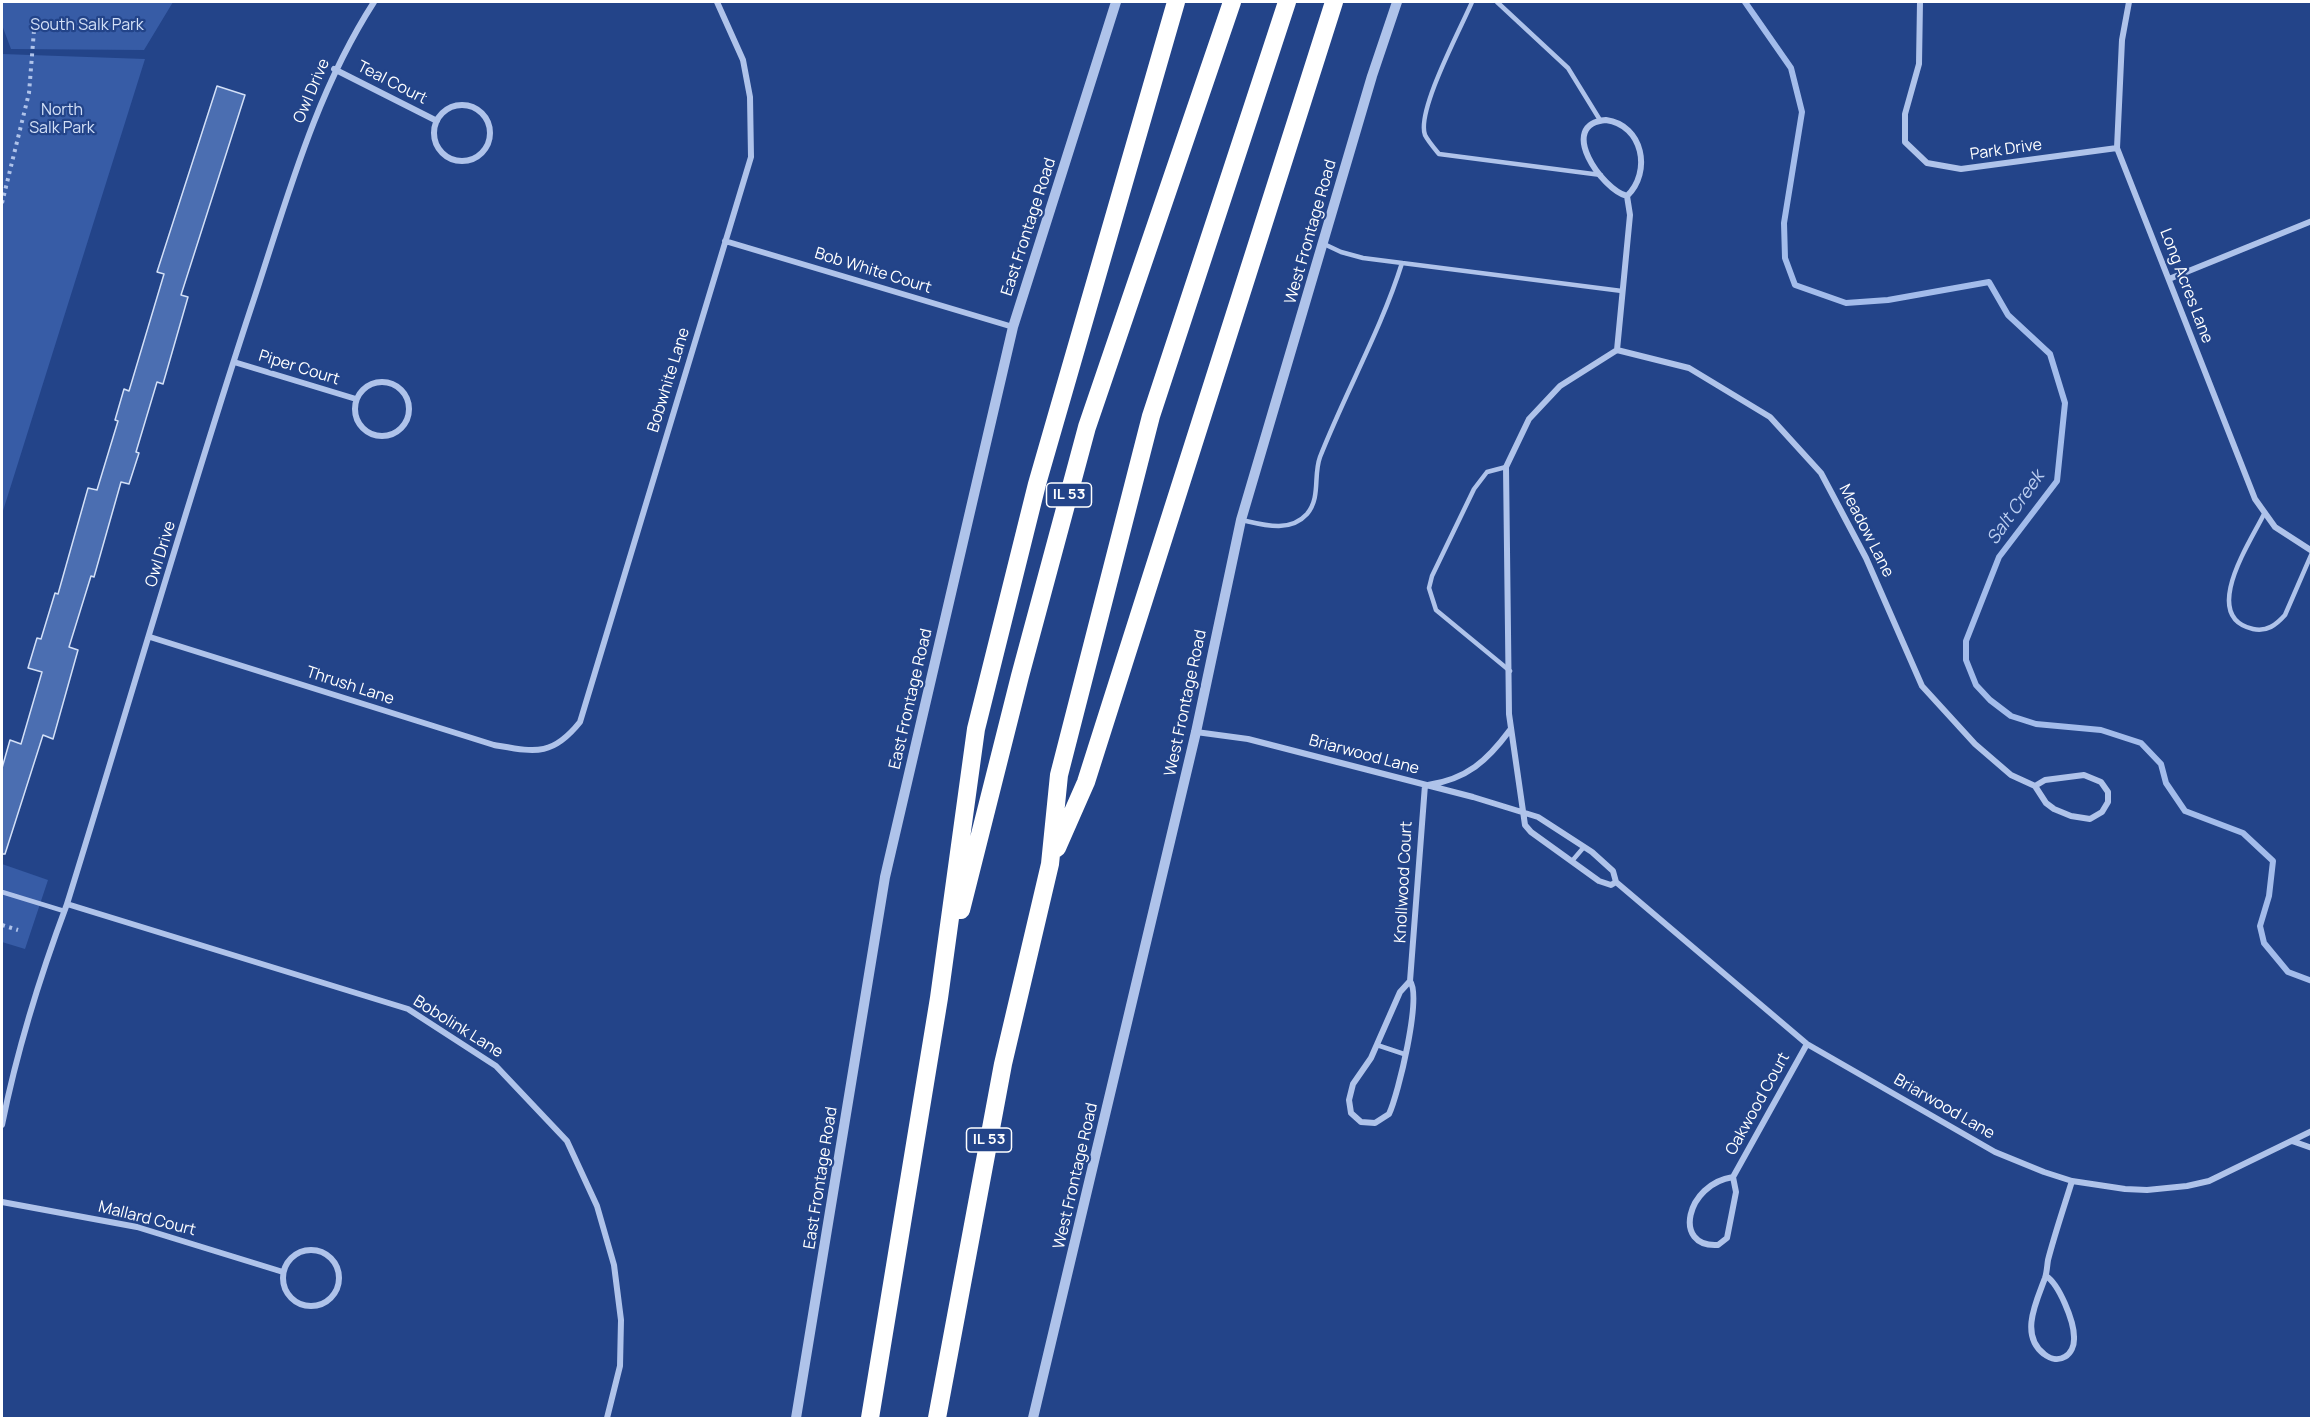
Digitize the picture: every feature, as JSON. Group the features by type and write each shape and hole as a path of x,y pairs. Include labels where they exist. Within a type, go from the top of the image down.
{"highway":[{"name":"IL 53","path":"870,1419 939,998 976,729 1037,484 1176,2"},
{"name":"IL 53","path":"939,998 1020,676 1087,427 1232,2"},
{"name":"IL 53","path":"937,1419 1003,1064 1050,864 1059,775 1150,416 1287,2"},
{"name":"IL 53","path":"1050,864 1089,771 1334,2"}],"street":[{"name":"Owl Drive","path":"2,1125 14,1064 67,904 234,362 316,112 334,69 374,2"},
{"name":"Bobwhite Lane","path":"544,751 566,739 580,722 751,157 750,97 743,60 717,2"},
{"name":"East Frontage Road","path":"796,1419 885,877 1013,327 1116,2"},
{"name":"West Frontage Road","path":"1033,1419 1196,732 1241,520 1397,2"},
{"name":"Park Drive","path":"1920,2 1919,64 1905,114 1905,142 1927,163 1961,169 2117,148"},
{"name":"Long Acres Lane","path":"2129,2 2122,40 2117,148 2250,488 2264,514 2286,535 2312,552"},
{"name":"Teal Court","path":"334,69 436,121"},
{"name":"Teal Court","path":"458,105 476,109 488,123 489,141 478,156 470,160 452,159 438,147 435,139 436,121 449,108 458,105"},
{"path":"1523,815 1510,729 1506,467 1529,419 1560,386 1617,350 1630,214 1627,196 1639,180 1639,146 1634,134 1622,124 1600,120 1590,126 1582,142 1586,157 1615,192 1627,196"},
{"path":"2169,279 2312,221"},
{"name":"Bob White Court","path":"725,241 1013,327"},
{"name":"Meadow Lane","path":"1617,350 1689,368 1770,417 1821,473 1866,558 1922,686 1975,744 2011,775 2035,786 2046,803 2054,809 2079,818 2097,816 2108,802 2108,792 2101,782 2084,775 2045,780 2035,786"},
{"name":"Piper Court","path":"234,362 356,399"},
{"name":"Piper Court","path":"384,382 392,384 405,395 408,412 406,420 394,433 376,435 367,431 356,418 356,399 367,386 384,382"},
{"name":"Thrush Lane","path":"150,637 494,745 544,751"},
{"path":"1425,785 1448,782 1468,773 1486,760 1510,729"},
{"name":"Briarwood Lane","path":"1196,732 1248,739 1473,797 1523,815 1543,819 1584,847 1612,872 1616,882 1807,1044 1995,1152 2072,1181 2136,1190 2187,1186 2209,1181 2312,1131"},
{"name":"Knollwood Court","path":"1410,981 1400,992 1377,1045 1350,1091 1348,1107 1361,1122 1376,1123 1389,1114 1414,1011 1415,990 1410,981 1417,856 1425,785"},
{"name":"Briarwood Lane","path":"1523,815 1527,828 1599,881 1611,885 1616,882"},
{"name":"Bobolink Lane","path":"67,904 408,1009 496,1066 567,1141 597,1206 614,1265 621,1320 620,1366 607,1419"},
{"name":"Oakwood Court","path":"1733,1177 1710,1185 1693,1203 1691,1226 1694,1235 1704,1244 1718,1245 1727,1238 1736,1192 1733,1177 1807,1044"},
{"path":"2292,1141 2312,1148"},
{"path":"2046,1276 2057,1288 2073,1329 2072,1350 2065,1358 2052,1359 2041,1352 2032,1330 2034,1301 2046,1276 2072,1181"},
{"name":"Mallard Court","path":"2,1202 137,1227 283,1272"},
{"path":"312,1250 322,1252 337,1265 339,1284 330,1300 313,1307 304,1306 290,1297 282,1281 283,1272 294,1255 312,1250"}],"lane":[{"path":"1472,2 1450,43 1426,115 1424,133 1438,154 1601,175"},
{"path":"1497,2 1568,68 1600,120"},
{"path":"1323,244 1341,252 1402,263 1622,291"},
{"path":"1241,520 1281,527 1292,525 1306,514 1317,489 1319,459 1390,302 1402,263"},
{"path":"1506,467 1487,472 1474,489 1432,576 1429,588 1436,610 1510,671"},
{"path":"2264,514 2230,585 2228,603 2238,621 2254,629 2272,627 2278,623 2285,615 2312,552"},
{"path":"1572,861 1584,847"},
{"path":"2,892 64,911"},
{"path":"1377,1045 1404,1054"}],"path":[{"path":"2,203 29,93 35,18"},
{"path":"2,925 18,930"}],"green space":[{"name":"South Salk Park","path":"2,2 173,2 144,50 11,49 2,25"},
{"name":"North Salk Park","path":"2,54 145,59 2,514"},
{"path":"2,864 48,880 25,949 2,942"}],"building":[{"path":"217,86 245,95 181,295 188,297 163,384 157,382 129,484 121,482 94,577 91,576 69,647 78,650 53,739 43,735 5,854 2,854 2,768 10,740 21,744 42,672 28,668 37,638 41,639 55,593 58,594 88,488 97,490 118,421 115,420 124,389 129,391 164,274 157,272"}],"waterway":[{"name":"Salt Creek","path":"1745,2 1791,68 1802,112 1784,223 1785,258 1795,285 1846,303 1888,300 1989,282 2008,315 2050,354 2065,403 2057,481 1999,557 1966,641 1966,660 1976,685 1990,700 2011,716 2036,724 2101,730 2141,743 2161,764 2166,783 2185,811 2243,833 2273,861 2269,896 2260,926 2264,943 2288,972 2312,981"}]}
